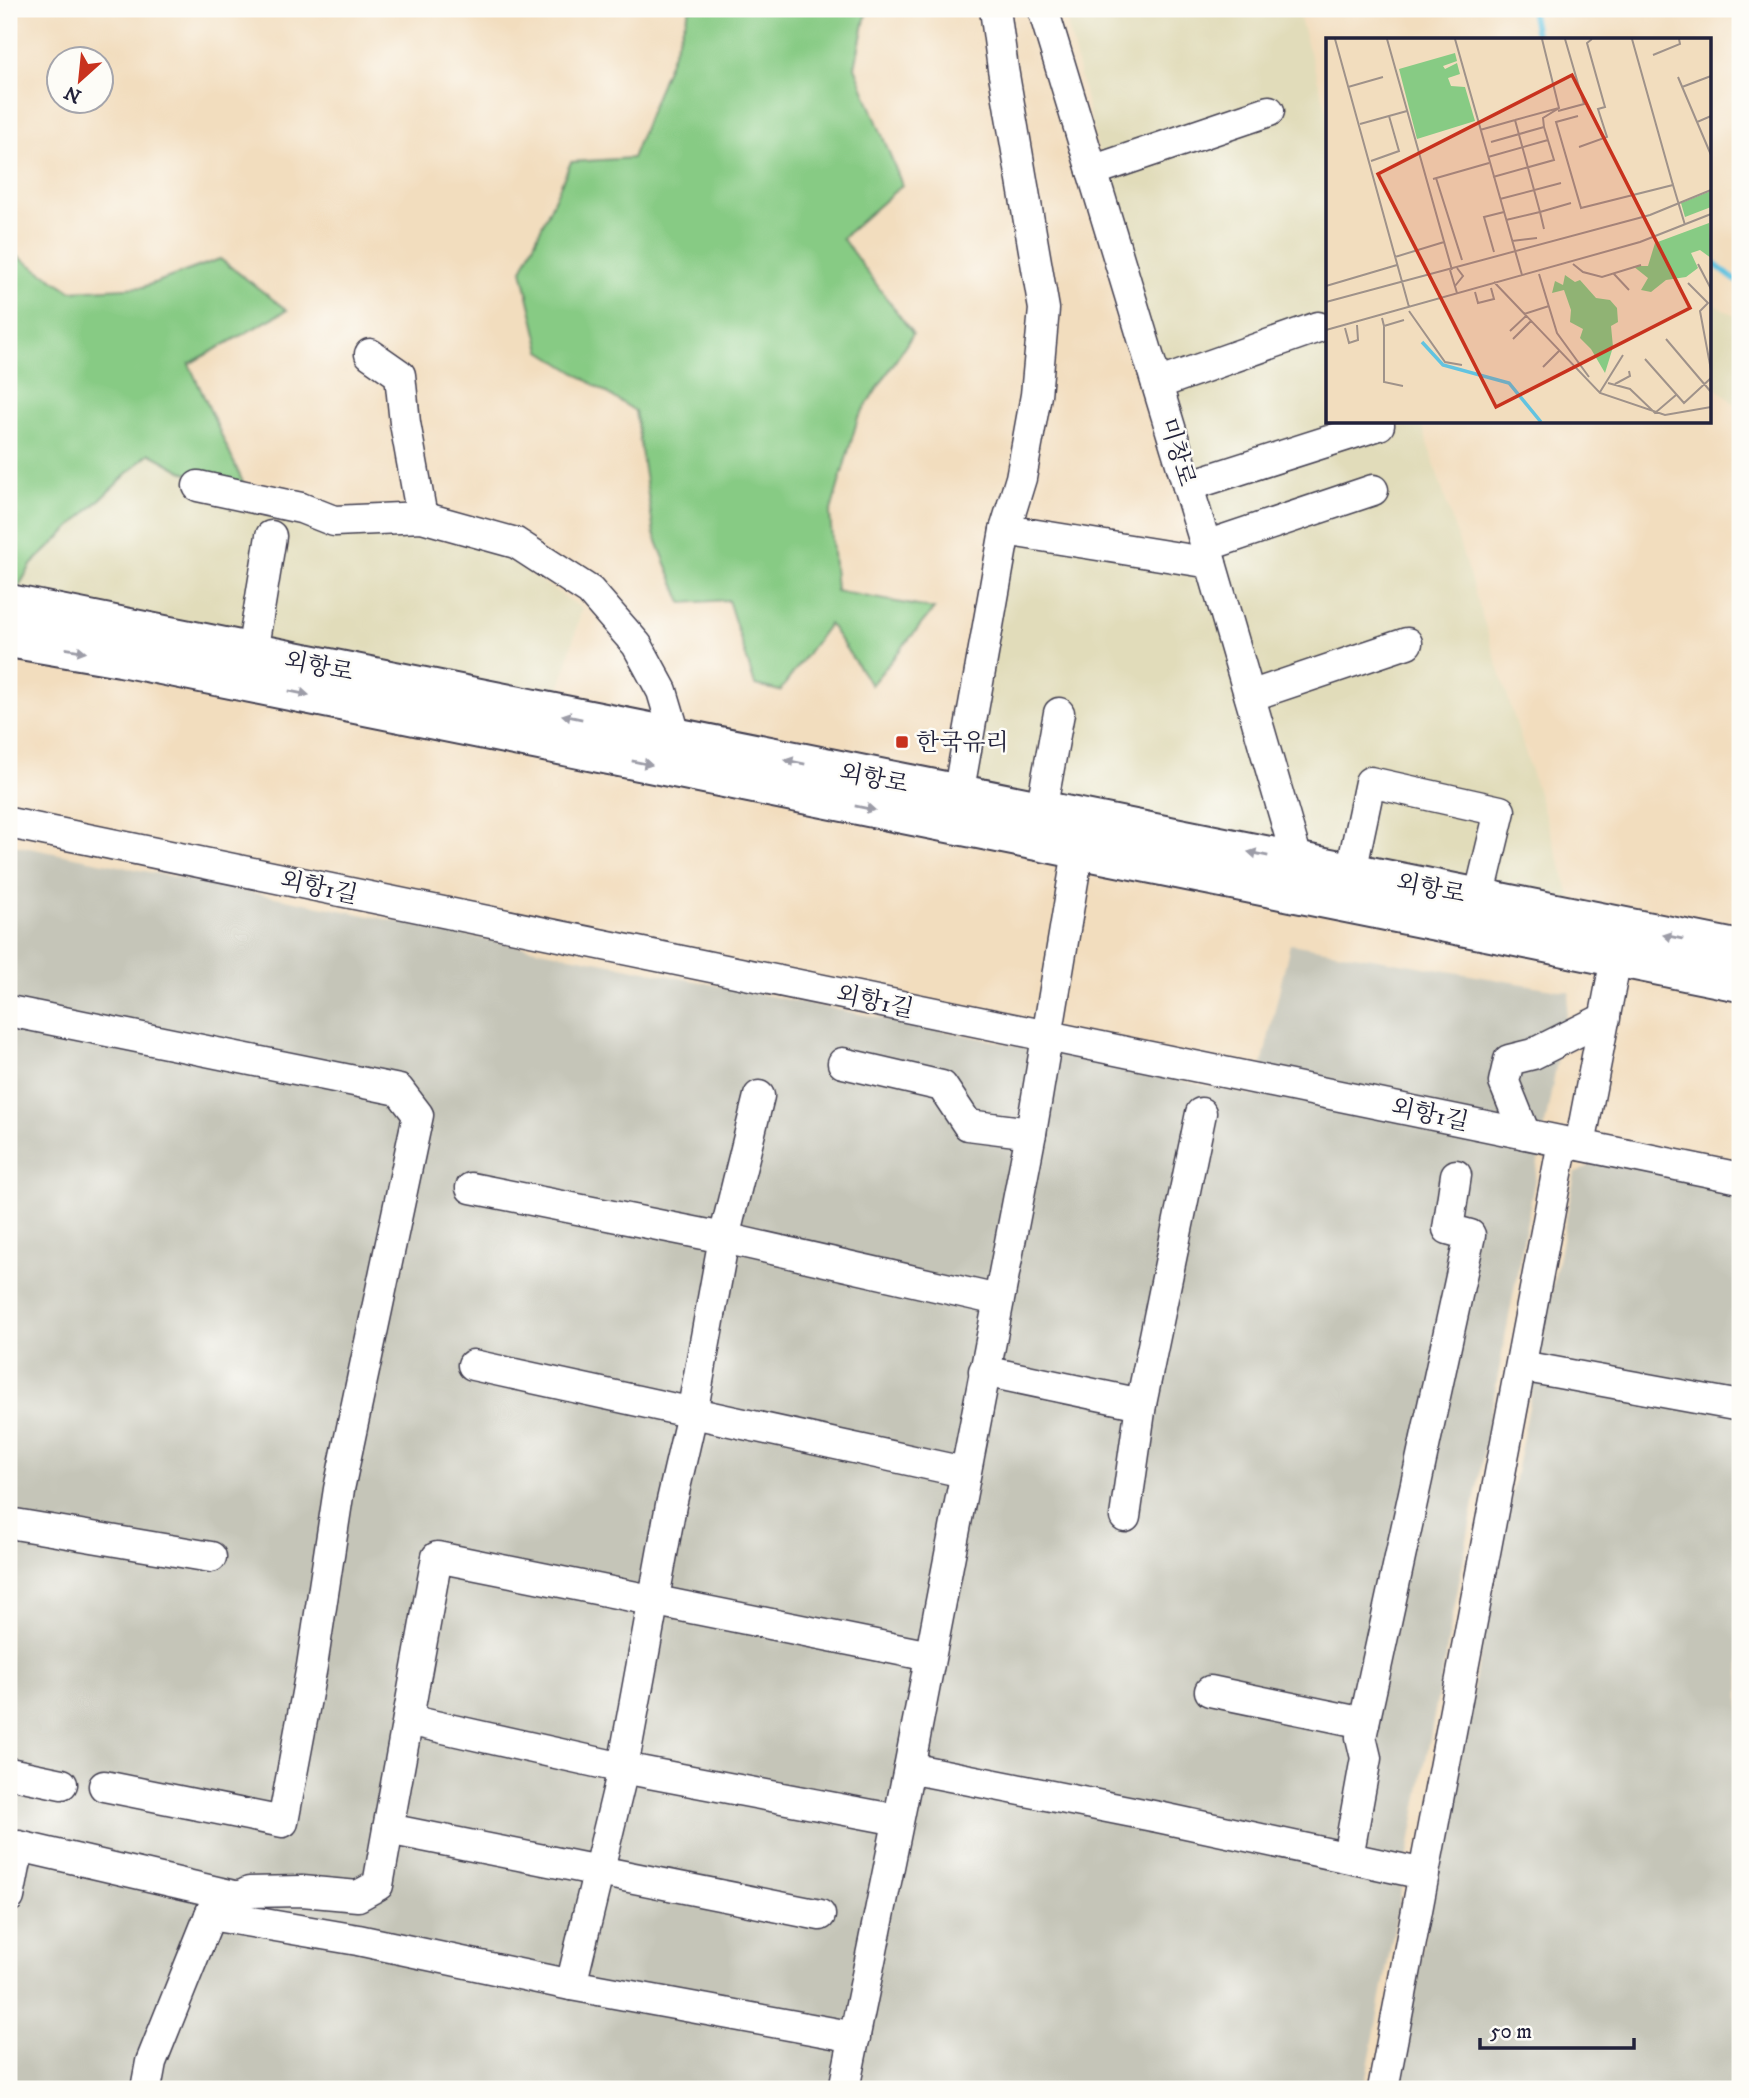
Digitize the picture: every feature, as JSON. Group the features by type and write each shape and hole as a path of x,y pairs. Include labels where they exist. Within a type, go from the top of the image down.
{"main road":[{"name":"외항로","path":"9,604 1041,811 1616,958 1740,982"},
{"name":"외항로","path":"9,638 148,663 1079,851 1303,879 1351,872 1740,950"}],"street":[{"path":"958,795 1004,530 1021,478 1036,395 1044,309 995,9"},
{"name":"미창로","path":"1052,11 1092,172 1188,486 1303,879"},
{"path":"1092,172 1269,111"},
{"path":"1157,384 1318,327"},
{"path":"370,354 400,375 405,422 422,517"},
{"path":"1188,486 1379,425"},
{"path":"198,486 301,508 334,521 422,517 516,543 590,591 637,645 662,691 676,738"},
{"path":"1004,530 1208,554 1373,490"},
{"path":"252,653 271,536"},
{"path":"1250,696 1407,643"},
{"path":"1041,811 1059,713"},
{"path":"1351,872 1370,782 1500,811 1479,898"},
{"name":"외항1길","path":"9,823 1740,1178"},
{"path":"844,2089 909,1768 1031,1133 1079,851"},
{"path":"1383,2089 1521,1366 1572,1143 1605,1018 1616,958"},
{"path":"9,1011 399,1090 418,1115 339,1489 312,1666 283,1822 104,1786"},
{"path":"1525,1133 1504,1082 1509,1060 1534,1054 1605,1018"},
{"path":"843,1063 942,1086 968,1125 1031,1133"},
{"path":"571,1985 623,1768 724,1238 759,1096"},
{"path":"1125,1517 1141,1405 1201,1113"},
{"path":"1348,1857 1366,1758 1361,1737 1471,1235 1448,1229 1456,1175"},
{"path":"471,1188 724,1238 998,1300"},
{"path":"473,1365 964,1472"},
{"path":"1521,1366 1740,1406"},
{"path":"984,1371 1141,1405"},
{"path":"9,1523 211,1557"},
{"path":"146,2089 151,2062 212,1910 249,1892 302,1891 358,1896 378,1885 437,1558 930,1656"},
{"path":"1210,1691 1364,1723"},
{"path":"408,1720 623,1768 898,1821"},
{"path":"909,1768 1158,1817 1424,1874"},
{"path":"9,1773 62,1784"},
{"path":"388,1829 820,1915"},
{"path":"9,1897 19,1846 239,1897"},
{"path":"211,1915 358,1940 571,1985 855,2037"}],"shaded area":[{"path":"1064,9 1297,9 1326,108 1326,424 1422,424 1573,904 965,787 1017,521 1193,548"},
{"path":"1713,303 1740,319 1740,409 1710,382 1710,307"},
{"path":"149,453 256,511 490,548 582,608 556,703 16,591 32,564"},
{"path":"9,844 966,1035 1255,1096 1290,944 1570,992 1364,2089 9,2089"},
{"path":"1599,1160 1740,1187 1740,2089 1394,2089 1575,1174"}],"green space":[{"path":"690,9 867,9 855,67 902,185 842,238 913,334 858,418 830,514 836,591 934,609 871,685 829,624 780,691 755,685 728,600 682,603 654,534 635,411 541,351 522,270 571,162 632,158"},
{"path":"17,256 71,291 143,287 220,259 287,310 189,364 256,511 149,453 32,564 16,591 9,590 9,265"}],"waterway":[{"path":"1531,9 1537,38"},
{"path":"1710,261 1740,284"}],"place":[{"name":"한국유리","path":"902,742"}]}
